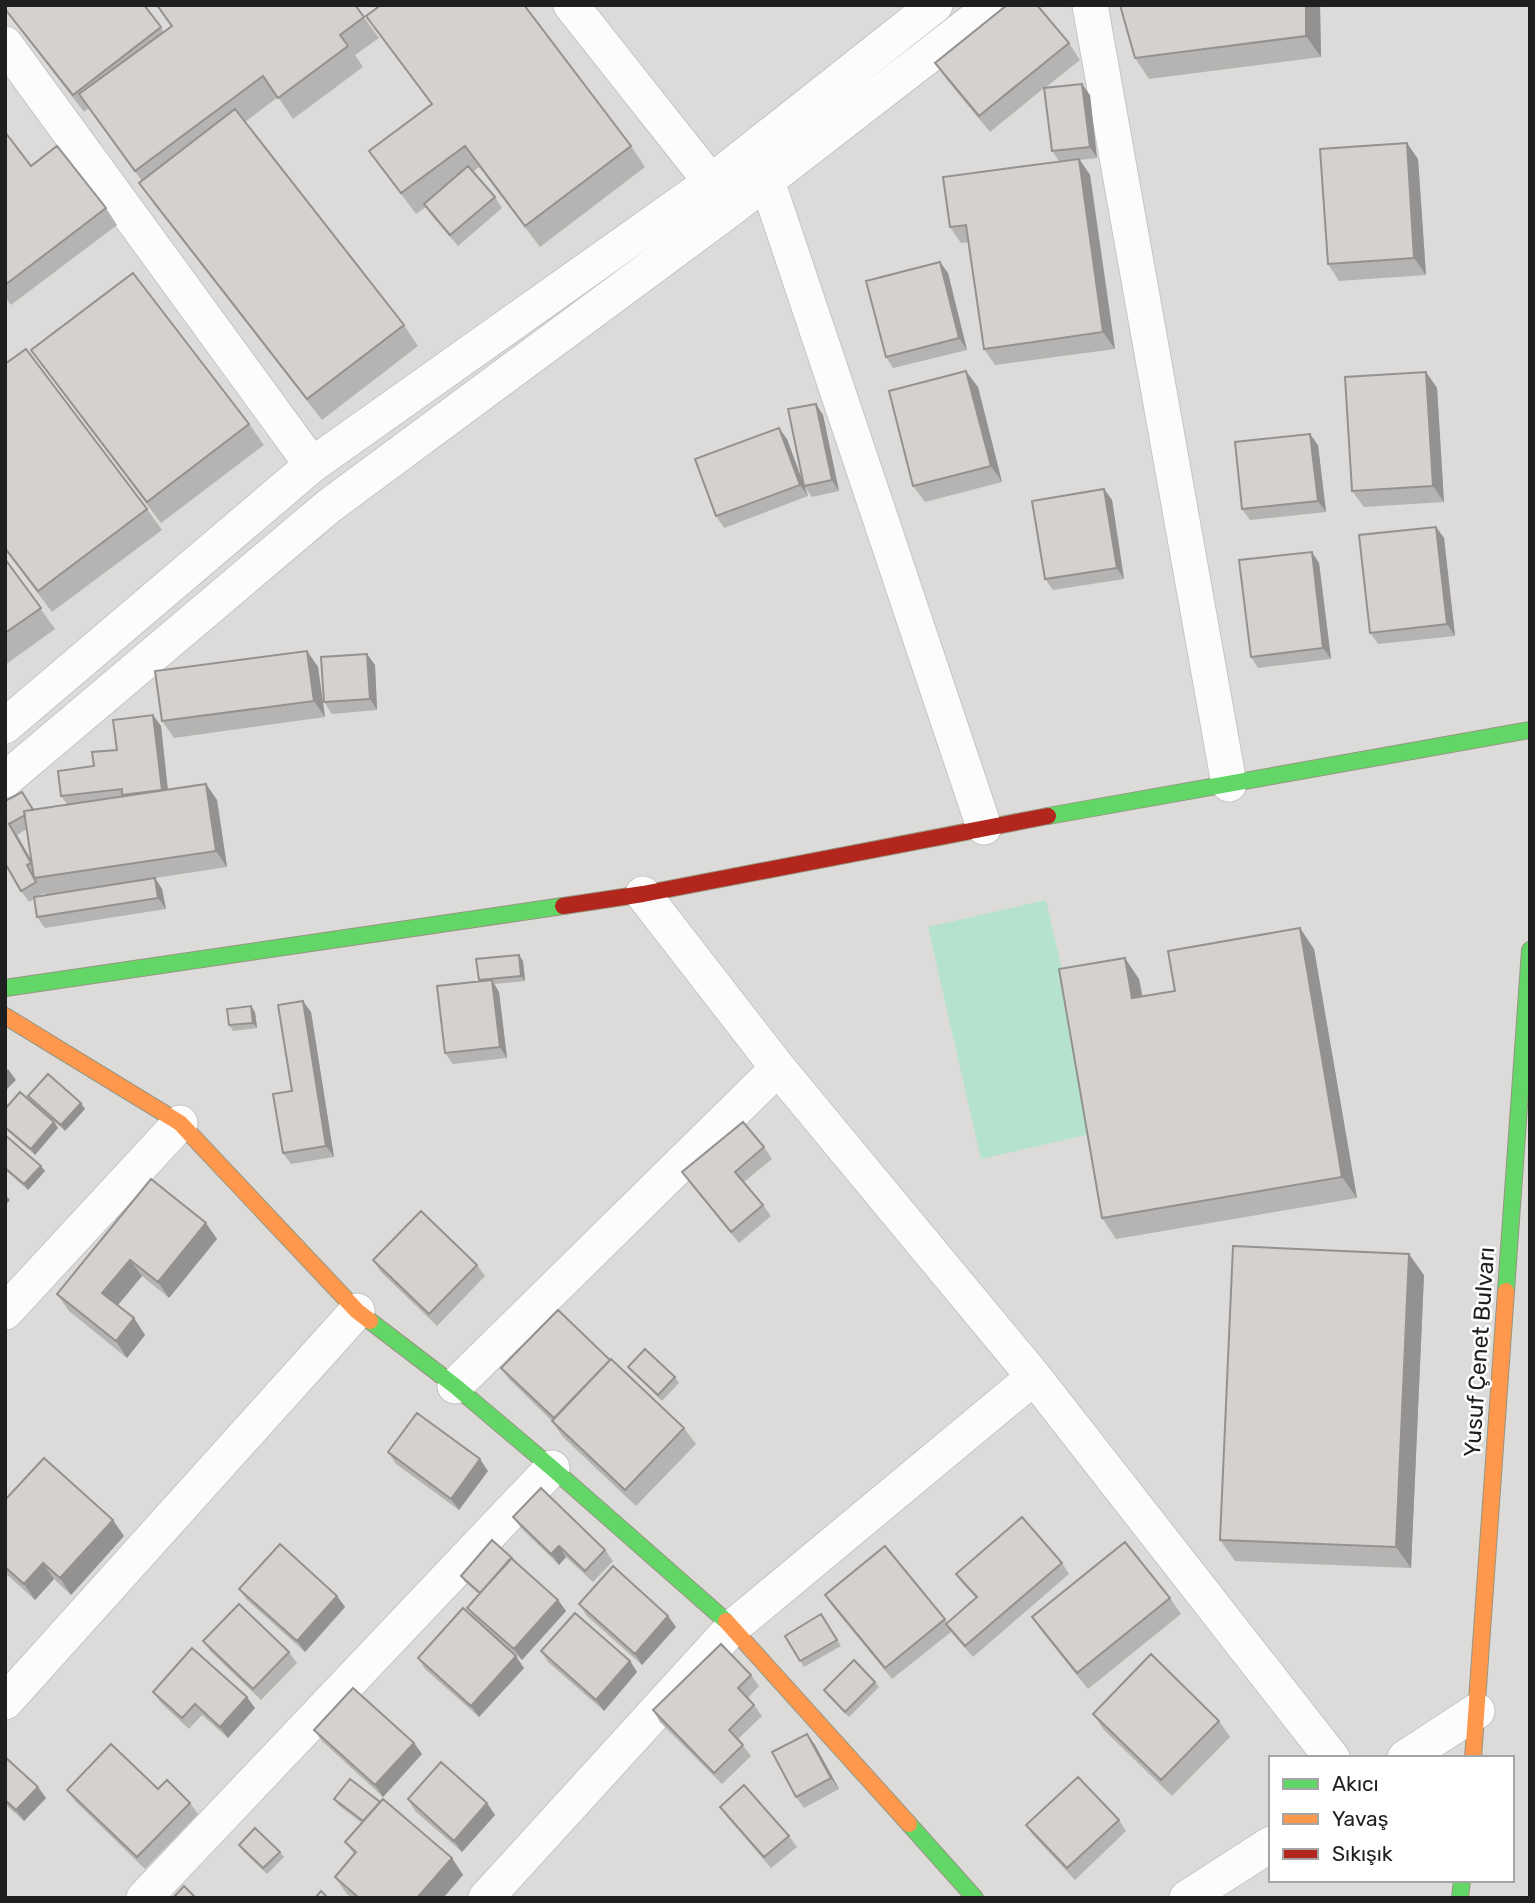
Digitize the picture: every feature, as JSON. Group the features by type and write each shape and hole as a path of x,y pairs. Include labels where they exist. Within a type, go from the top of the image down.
{"main road":[{"path":"5,988 643,894 984,827 1530,730"},
{"name":"Yusuf Çenet Bulvarı","path":"1473,1756 1530,950"},
{"path":"5,1016 180,1123 357,1311 455,1387 552,1468 733,1627 975,1898"}],"street":[{"path":"571,5 711,182"},
{"path":"5,726 312,466 711,182 935,5"},
{"path":"5,780 329,506 767,181 994,5"},
{"path":"1090,5 1229,784"},
{"path":"5,44 312,466"},
{"path":"767,181 984,827"},
{"path":"643,894 778,1068 1034,1377 1330,1756"},
{"path":"455,1387 778,1068"},
{"path":"5,1312 180,1123"},
{"path":"5,1702 357,1311"},
{"path":"486,1898 733,1627 1034,1377"},
{"path":"144,1898 552,1468"},
{"path":"1408,1756 1477,1711"},
{"path":"1187,1898 1269,1845"}],"shaded area":[{"path":"5,5 1530,5 1530,1898 5,1898"}],"green space":[{"path":"1046,900 1099,1132 981,1159 928,927"}],"building":[{"path":"5,5 144,5 161,27 73,95 5,9"},
{"path":"157,5 355,5 364,17 340,35 348,46 278,98 263,76 135,171 79,94 172,26"},
{"path":"381,5 524,5 631,146 525,226 465,146 401,193 369,151 432,104 366,16"},
{"path":"1007,5 1037,5 1069,43 979,116 935,63"},
{"path":"1120,5 1306,5 1306,36 1135,58"},
{"path":"1082,84 1090,147 1052,151 1044,88"},
{"path":"235,109 404,325 307,399 139,183"},
{"path":"5,132 31,166 57,146 106,208 5,285"},
{"path":"1407,143 1414,258 1328,264 1320,149"},
{"path":"1079,159 1103,332 984,349 966,225 950,227 943,177"},
{"path":"468,166 495,197 450,235 424,204"},
{"path":"940,262 959,338 886,357 866,281"},
{"path":"133,273 249,424 147,502 31,350"},
{"path":"26,349 147,509 38,591 5,548 5,364"},
{"path":"966,371 991,466 913,486 889,391"},
{"path":"1426,372 1433,486 1352,491 1345,377"},
{"path":"816,404 832,480 804,486 788,409"},
{"path":"779,428 800,485 716,516 695,459"},
{"path":"1310,434 1318,501 1242,509 1235,442"},
{"path":"1104,489 1117,568 1045,579 1032,501"},
{"path":"1436,527 1447,624 1370,633 1359,535"},
{"path":"1312,552 1323,648 1251,657 1239,560"},
{"path":"5,559 41,608 5,633"},
{"path":"307,651 314,701 162,721 155,671"},
{"path":"367,654 370,699 324,702 321,657"},
{"path":"153,715 162,790 122,795 122,789 61,796 58,771 94,766 92,752 117,750 113,720"},
{"path":"206,784 216,851 34,878 24,811"},
{"path":"22,792 33,810 24,811 25,815 9,824 31,863 27,865 36,882 21,891 5,863 5,801"},
{"path":"155,878 158,898 37,917 34,897"},
{"path":"1300,928 1342,1177 1102,1218 1059,969 1125,958 1132,998 1175,991 1168,951"},
{"path":"519,955 521,976 479,980 476,959"},
{"path":"492,980 500,1047 445,1053 437,986"},
{"path":"303,1001 326,1146 283,1153 273,1094 292,1091 278,1005"},
{"path":"251,1006 253,1023 229,1025 227,1009"},
{"path":"48,1074 81,1103 61,1125 28,1096"},
{"path":"20,1092 54,1122 31,1149 5,1127 5,1109"},
{"path":"743,1122 764,1147 735,1172 763,1205 731,1232 682,1172"},
{"path":"5,1135 41,1166 24,1184 5,1168"},
{"path":"151,1179 206,1223 158,1282 130,1260 102,1293 134,1318 116,1341 57,1294"},
{"path":"421,1211 477,1265 429,1314 373,1260"},
{"path":"1233,1246 1409,1254 1396,1547 1220,1540"},
{"path":"558,1310 610,1360 554,1418 501,1368"},
{"path":"645,1349 675,1377 658,1395 628,1367"},
{"path":"611,1359 684,1428 625,1490 552,1421"},
{"path":"417,1413 480,1459 451,1499 388,1452"},
{"path":"44,1458 113,1520 60,1578 43,1563 24,1584 5,1567 5,1500"},
{"path":"541,1488 605,1550 585,1571 559,1546 551,1554 513,1517"},
{"path":"1022,1517 1062,1563 965,1646 946,1624 977,1597 956,1574"},
{"path":"492,1540 512,1558 480,1593 461,1576"},
{"path":"1125,1542 1170,1598 1077,1673 1032,1617"},
{"path":"280,1544 337,1596 297,1641 239,1589"},
{"path":"885,1546 945,1619 885,1668 825,1595"},
{"path":"511,1558 558,1600 514,1649 467,1608"},
{"path":"613,1566 668,1616 635,1654 579,1604"},
{"path":"239,1604 289,1652 253,1689 203,1641"},
{"path":"463,1608 516,1656 471,1706 418,1658"},
{"path":"575,1613 630,1661 596,1700 541,1651"},
{"path":"821,1614 837,1640 800,1661 785,1636"},
{"path":"721,1644 751,1675 738,1688 754,1705 729,1730 743,1745 714,1773 653,1710"},
{"path":"192,1648 247,1697 220,1727 195,1704 182,1718 153,1692"},
{"path":"1151,1654 1219,1721 1161,1780 1093,1714"},
{"path":"854,1660 875,1682 845,1712 824,1690"},
{"path":"353,1688 414,1743 375,1785 314,1730"},
{"path":"807,1734 831,1778 796,1797 772,1752"},
{"path":"111,1744 158,1789 167,1780 190,1803 137,1857 67,1790"},
{"path":"5,1757 38,1787 16,1810 5,1800"},
{"path":"441,1762 487,1803 454,1841 408,1799"},
{"path":"1078,1777 1119,1820 1067,1868 1026,1825"},
{"path":"350,1779 380,1802 363,1821 334,1799"},
{"path":"744,1785 789,1836 764,1857 720,1807"},
{"path":"383,1799 452,1858 417,1898 359,1898 335,1877 356,1852 345,1842"},
{"path":"255,1828 280,1852 263,1868 239,1845"},
{"path":"184,1886 196,1898 173,1898"},
{"path":"321,1891 328,1898 315,1898"}],"traffic: fast":[{"path":"1048,816 1530,730"},
{"path":"5,988 563,906"},
{"path":"1506,1291 1530,950"},
{"path":"370,1321 455,1386 726,1621"},
{"path":"909,1824 975,1898"},
{"path":"1460,1898 1462,1882"}],"traffic: slow":[{"path":"5,1016 180,1123 357,1311 370,1321"},
{"path":"1473,1756 1506,1291"},
{"path":"726,1621 909,1824"}],"traffic: jam":[{"path":"563,906 643,894 1048,816"}]}
